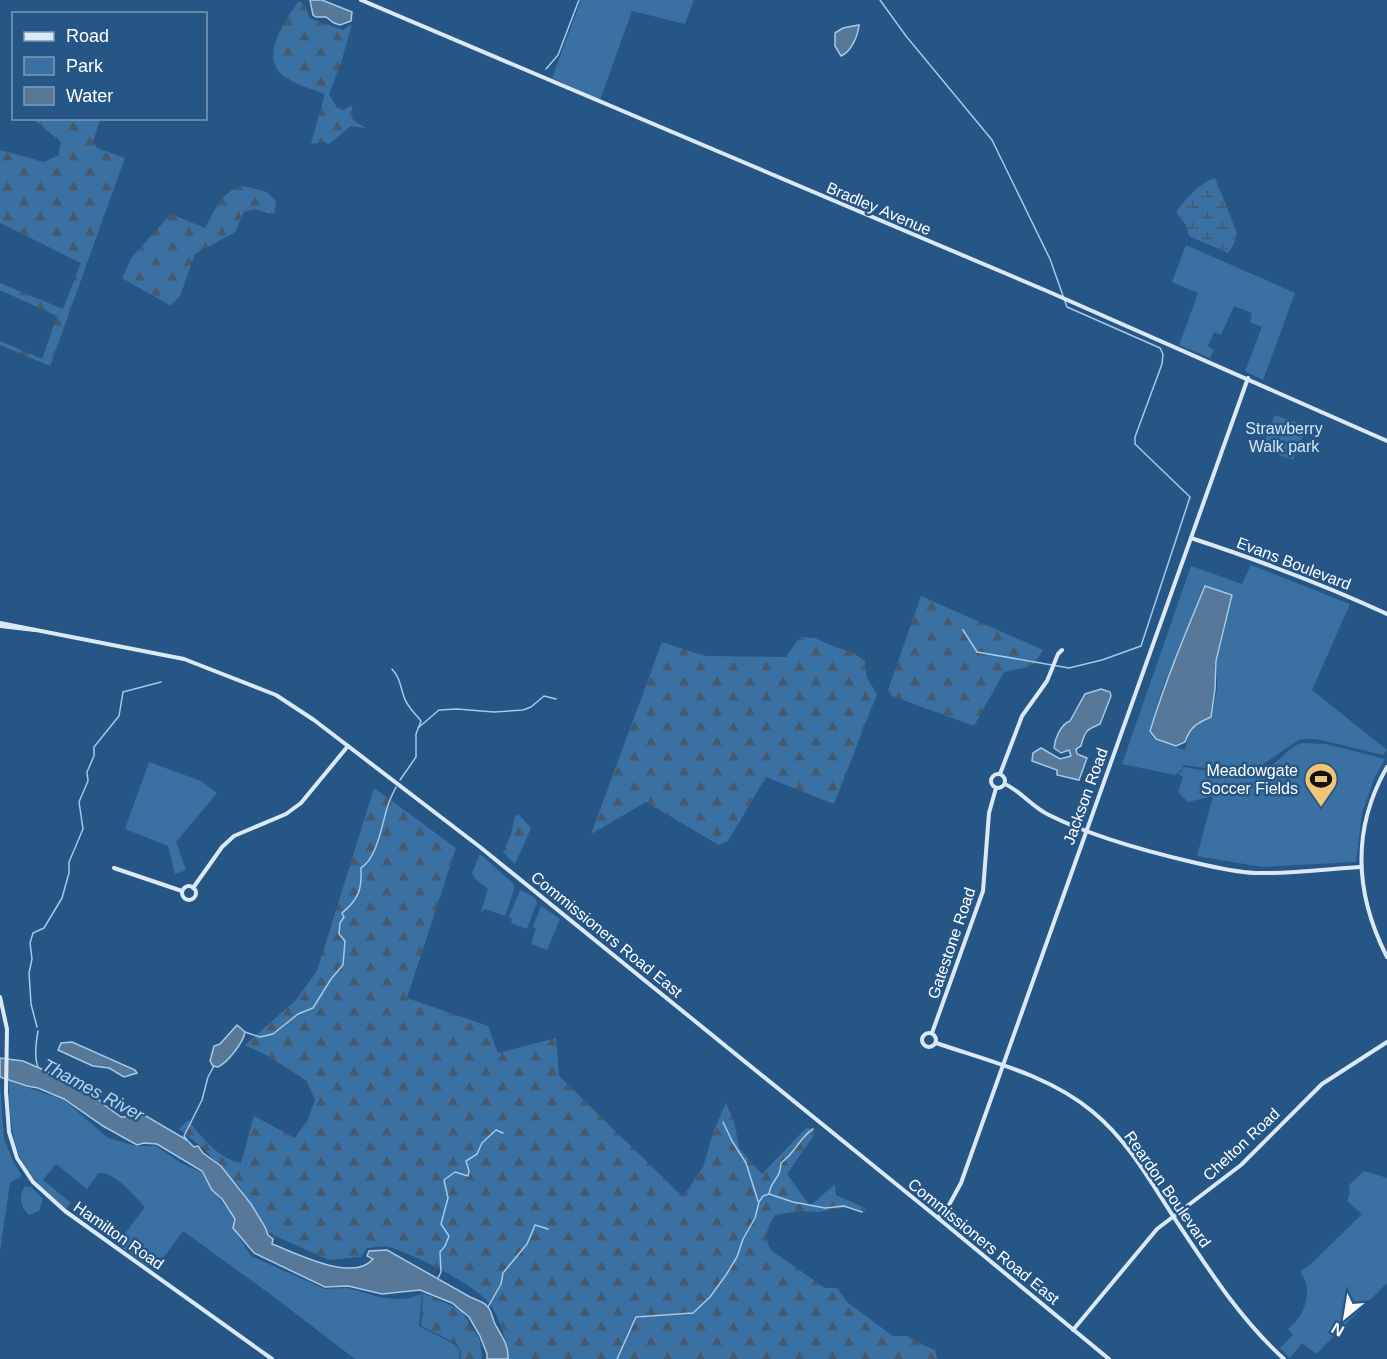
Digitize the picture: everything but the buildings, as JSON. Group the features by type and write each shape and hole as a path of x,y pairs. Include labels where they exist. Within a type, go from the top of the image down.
{"main road":[{"name":"Bradley Avenue","path":"361,0 1069,300 1387,441"},
{"name":"Jackson Road","path":"938,1218 961,1183 1248,378"},
{"name":"Evans Boulevard","path":"1191,538 1262,562 1387,614"},
{"name":"Commissioners Road East","path":"0,625 172,656 212,669 276,695 314,720 480,847 1109,1359"},
{"path":"1000,774 1022,716 1047,681 1058,654 1062,650"},
{"path":"193,888 222,847 234,836 286,814 301,803 348,746"},
{"path":"1387,767 1376,786 1364,834 1360,867 1362,888 1372,924 1387,957"},
{"path":"1000,774 1004,777 1005,784"},
{"path":"1000,774 991,778 991,783 996,788 1005,784"},
{"path":"1005,784 1016,789 1047,814 1086,830 1137,848 1232,871 1257,873 1360,867"},
{"name":"Gatestone Road","path":"932,1033 983,891 989,813 996,788"},
{"path":"114,868 182,891"},
{"path":"182,891 188,886 193,888"},
{"path":"182,891 184,898 192,899 195,895 193,888"},
{"name":"Hamilton Road","path":"0,997 6,1017 8,1053 6,1092 9,1132 17,1158 33,1182 48,1198 272,1359"},
{"path":"926,1033 932,1033 936,1042 930,1047 922,1044 923,1036 926,1033"},
{"name":"Reardon Boulevard","path":"936,1042 1031,1075 1055,1087 1092,1111 1114,1131 1137,1158 1227,1297 1252,1328 1284,1359"},
{"name":"Chelton Road","path":"1073,1330 1157,1229 1241,1165 1322,1084 1387,1042"}],"green space":[{"path":"581,0 694,0 685,24 632,11 600,100 552,78"},
{"path":"299,1 306,6 309,18 343,30 352,24 329,94 337,108 343,110 353,105 351,114 353,120 366,128 351,126 329,144 324,142 311,144 325,94 299,85 285,77 277,69 274,60 274,49 281,29"},
{"path":"34,120 100,120 93,142 97,148 125,158 50,366 0,345 0,341 42,359 57,316 0,290 0,283 63,309 81,263 0,223 0,150 44,162 59,155 60,141"},
{"path":"1215,178 1237,233 1228,253 1189,236 1186,225 1176,212 1198,188"},
{"path":"243,186 267,192 276,201 274,215 254,209 244,212 235,232 195,254 180,296 171,306 122,278 132,257 171,214 205,228 224,196"},
{"path":"1186,245 1295,293 1263,380 1245,371 1262,327 1250,322 1252,313 1234,306 1221,335 1214,332 1208,346 1214,350 1210,358 1179,345 1198,293 1172,282"},
{"name":"Strawberry Walk park","path":"1275,415 1307,426 1293,460 1261,449"},
{"path":"1251,565 1350,604 1312,690 1387,750 1383,755 1317,739 1300,739 1262,765 1219,770 1183,765 1175,775 1122,764 1191,566 1242,584","holes":["1204,586 1233,594 1217,661 1217,690 1211,717 1192,729 1185,750 1155,740 1149,731 1161,692"]},
{"path":"921,596 1043,650 1032,666 1004,672 974,726 892,696 888,690"},
{"path":"800,637 815,638 852,652 865,661 867,678 877,694 834,804 766,777 728,841 719,845 646,802 591,834 662,642 705,656 786,657"},
{"path":"1302,743 1326,744 1385,759 1375,777 1362,813 1356,862 1262,867 1197,856 1213,796 1188,802 1178,792 1183,777 1178,774 1183,767 1226,773 1258,770 1273,764"},
{"path":"149,762 201,781 217,793 176,842 186,870 175,874 168,846 125,829"},
{"path":"374,788 456,848 407,998 488,1026 498,1053 556,1038 559,1076 683,1197 703,1167 714,1130 726,1103 734,1121 739,1148 762,1174 807,1127 816,1132 787,1174 810,1206 835,1184 836,1195 867,1209 865,1212 849,1207 775,1215 767,1232 767,1241 771,1250 825,1288 837,1288 848,1303 893,1336 907,1336 935,1350 937,1359 508,1359 503,1332 492,1307 474,1290 445,1272 414,1256 387,1246 367,1248 361,1257 329,1260 264,1231 240,1187 204,1149 179,1129 188,1120 218,1152 241,1163 254,1116 295,1138 307,1121 315,1100 307,1081 268,1056 245,1045 296,1000 317,971"},
{"path":"519,815 531,828 515,864 503,852 511,834 515,816"},
{"path":"480,854 514,884 505,916 485,909 481,912 488,889 475,879 472,873"},
{"path":"520,890 534,897 537,902 527,929 511,923 512,919 509,917"},
{"path":"541,906 560,919 547,950 531,944 536,928 533,927"},
{"path":"9,1081 64,1100 108,1138 137,1146 156,1146 181,1163 201,1172 234,1219 233,1228 251,1256 325,1289 348,1288 379,1297 397,1299 422,1294 419,1326 454,1344 460,1351 459,1359 355,1359 183,1231 154,1271 117,1244 145,1207 118,1181 99,1173 87,1189 56,1164 43,1180 71,1203 66,1209 36,1181 26,1167 14,1138 9,1103"},
{"path":"0,1084 4,1139 22,1176 10,1183 0,1251"},
{"path":"1364,1171 1387,1178 1387,1283 1316,1354 1302,1343 1290,1358 1280,1348 1293,1335 1288,1329 1299,1317 1306,1302 1307,1286 1300,1272 1362,1214 1347,1201 1350,1192 1349,1185"},
{"path":"25,1186 31,1187 43,1199 39,1211 29,1215 21,1201 21,1194"},
{"path":"423,1293 461,1310 480,1340 482,1359 461,1359 461,1351 455,1343 421,1326"}],"water":[{"path":"310,0 322,0 352,12 351,21 340,25 326,17 316,17 313,15"},
{"path":"859,25 853,43 841,56 835,46 835,33 843,28"},
{"path":"1205,586 1232,595 1216,661 1211,717 1195,726 1185,742 1176,746 1156,739 1150,731"},
{"path":"1101,689 1110,692 1111,696 1100,724 1087,732 1081,746 1076,749 1077,754 1087,758 1079,780 1057,775 1057,770 1032,761 1033,753 1041,748 1060,759 1071,756 1069,750 1061,753 1054,748 1057,736 1061,728 1070,721 1085,694"},
{"path":"237,1025 245,1032 241,1041 226,1061 218,1067 213,1066 210,1061 214,1046 220,1044"},
{"path":"72,1042 135,1070 137,1073 124,1077 109,1068 93,1066 58,1050 61,1043"},
{"path":"0,1058 23,1061 60,1077 94,1094 121,1117 146,1116 187,1140 194,1147 198,1146 203,1153 221,1166 251,1204 268,1235 273,1239 272,1244 324,1264 352,1268 364,1266 373,1259 367,1256 369,1251 387,1250 484,1303 490,1310 504,1340 508,1359 487,1359 480,1336 469,1317 452,1303 420,1290 382,1294 348,1286 325,1287 254,1253 233,1228 235,1219 222,1199 212,1190 202,1171 157,1144 137,1145 103,1126 64,1099 38,1088 0,1077"}],"waterway":[{"path":"546,69 558,55 579,0"},
{"path":"880,0 906,36 992,140 1050,259 1067,307 1160,348 1163,354 1162,364 1135,437 1135,444 1190,497 1141,646 1102,660 1069,668 977,652 963,630"},
{"path":"392,669 407,704 421,721 416,734 416,757 400,780"},
{"path":"37,1027 31,1004 30,943 33,933 44,928 62,898 69,873 69,862 83,829 79,802 88,781 87,772 94,756 94,747 119,716 123,692 161,682"},
{"path":"418,728 439,710 494,712 523,710 531,707 544,696 556,699"},
{"path":"245,1032 260,1037 273,1034 298,1014 313,1008 331,979 343,965 345,941 339,934 340,923 344,917 342,913 356,898 361,882 361,868 372,856 396,787"},
{"name":"Thames River","path":"38,1031 36,1045 38,1067"},
{"path":"187,1140 184,1136 202,1100 208,1077 214,1066"},
{"path":"723,1122 746,1163 758,1201"},
{"path":"769,1194 781,1163 813,1129"},
{"path":"438,1278 441,1272 440,1252 449,1236 441,1224 448,1198 444,1180 455,1172 468,1176 466,1161 477,1154 482,1143 496,1130 503,1133"},
{"path":"617,1359 636,1317 693,1313 710,1297 737,1257 763,1196 769,1194 793,1202 825,1208 844,1206 862,1212"},
{"path":"488,1307 501,1284 503,1273 527,1244 535,1225 548,1229"}],"place":[{"name":"Meadowgate Soccer Fields","path":"1321,808"}]}
